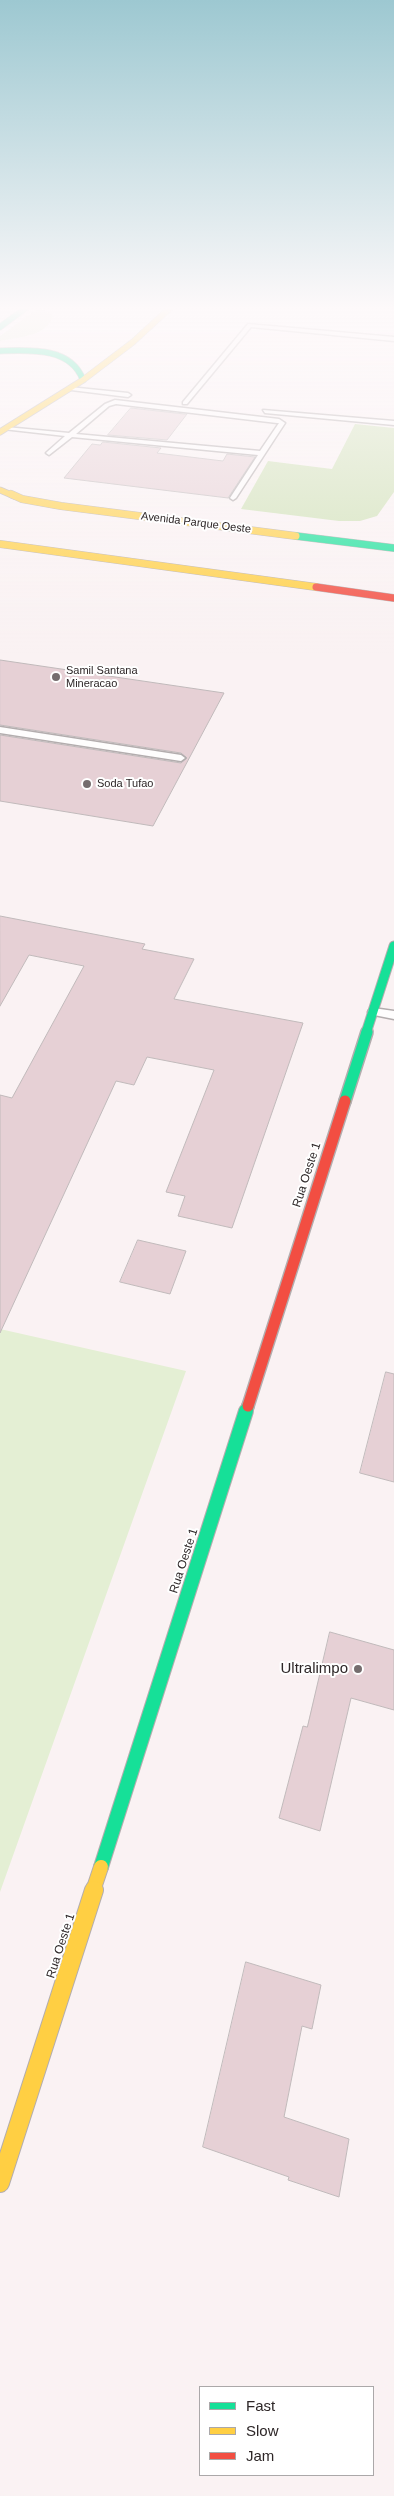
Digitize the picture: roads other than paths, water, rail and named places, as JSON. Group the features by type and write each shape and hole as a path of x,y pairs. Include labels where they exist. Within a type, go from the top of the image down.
{"street":[{"name":"Avenida Parque Oeste","path":"0,490 22,499 61,506 394,548"},
{"path":"0,544 394,598"},
{"name":"Rua Oeste 1","path":"0,2183 394,946"}],"lane":[{"path":"49,453 85,423"},
{"path":"233,498 260,453 282,423"},
{"path":"3,430 260,453"},
{"path":"0,730 181,758"},
{"path":"373,1012 394,1015"}],"place":[{"name":"Samil Santana Mineracao","path":"56,677"},
{"name":"Soda Tufao","path":"87,784"},
{"name":"Ultralimpo","path":"358,1669"}]}
